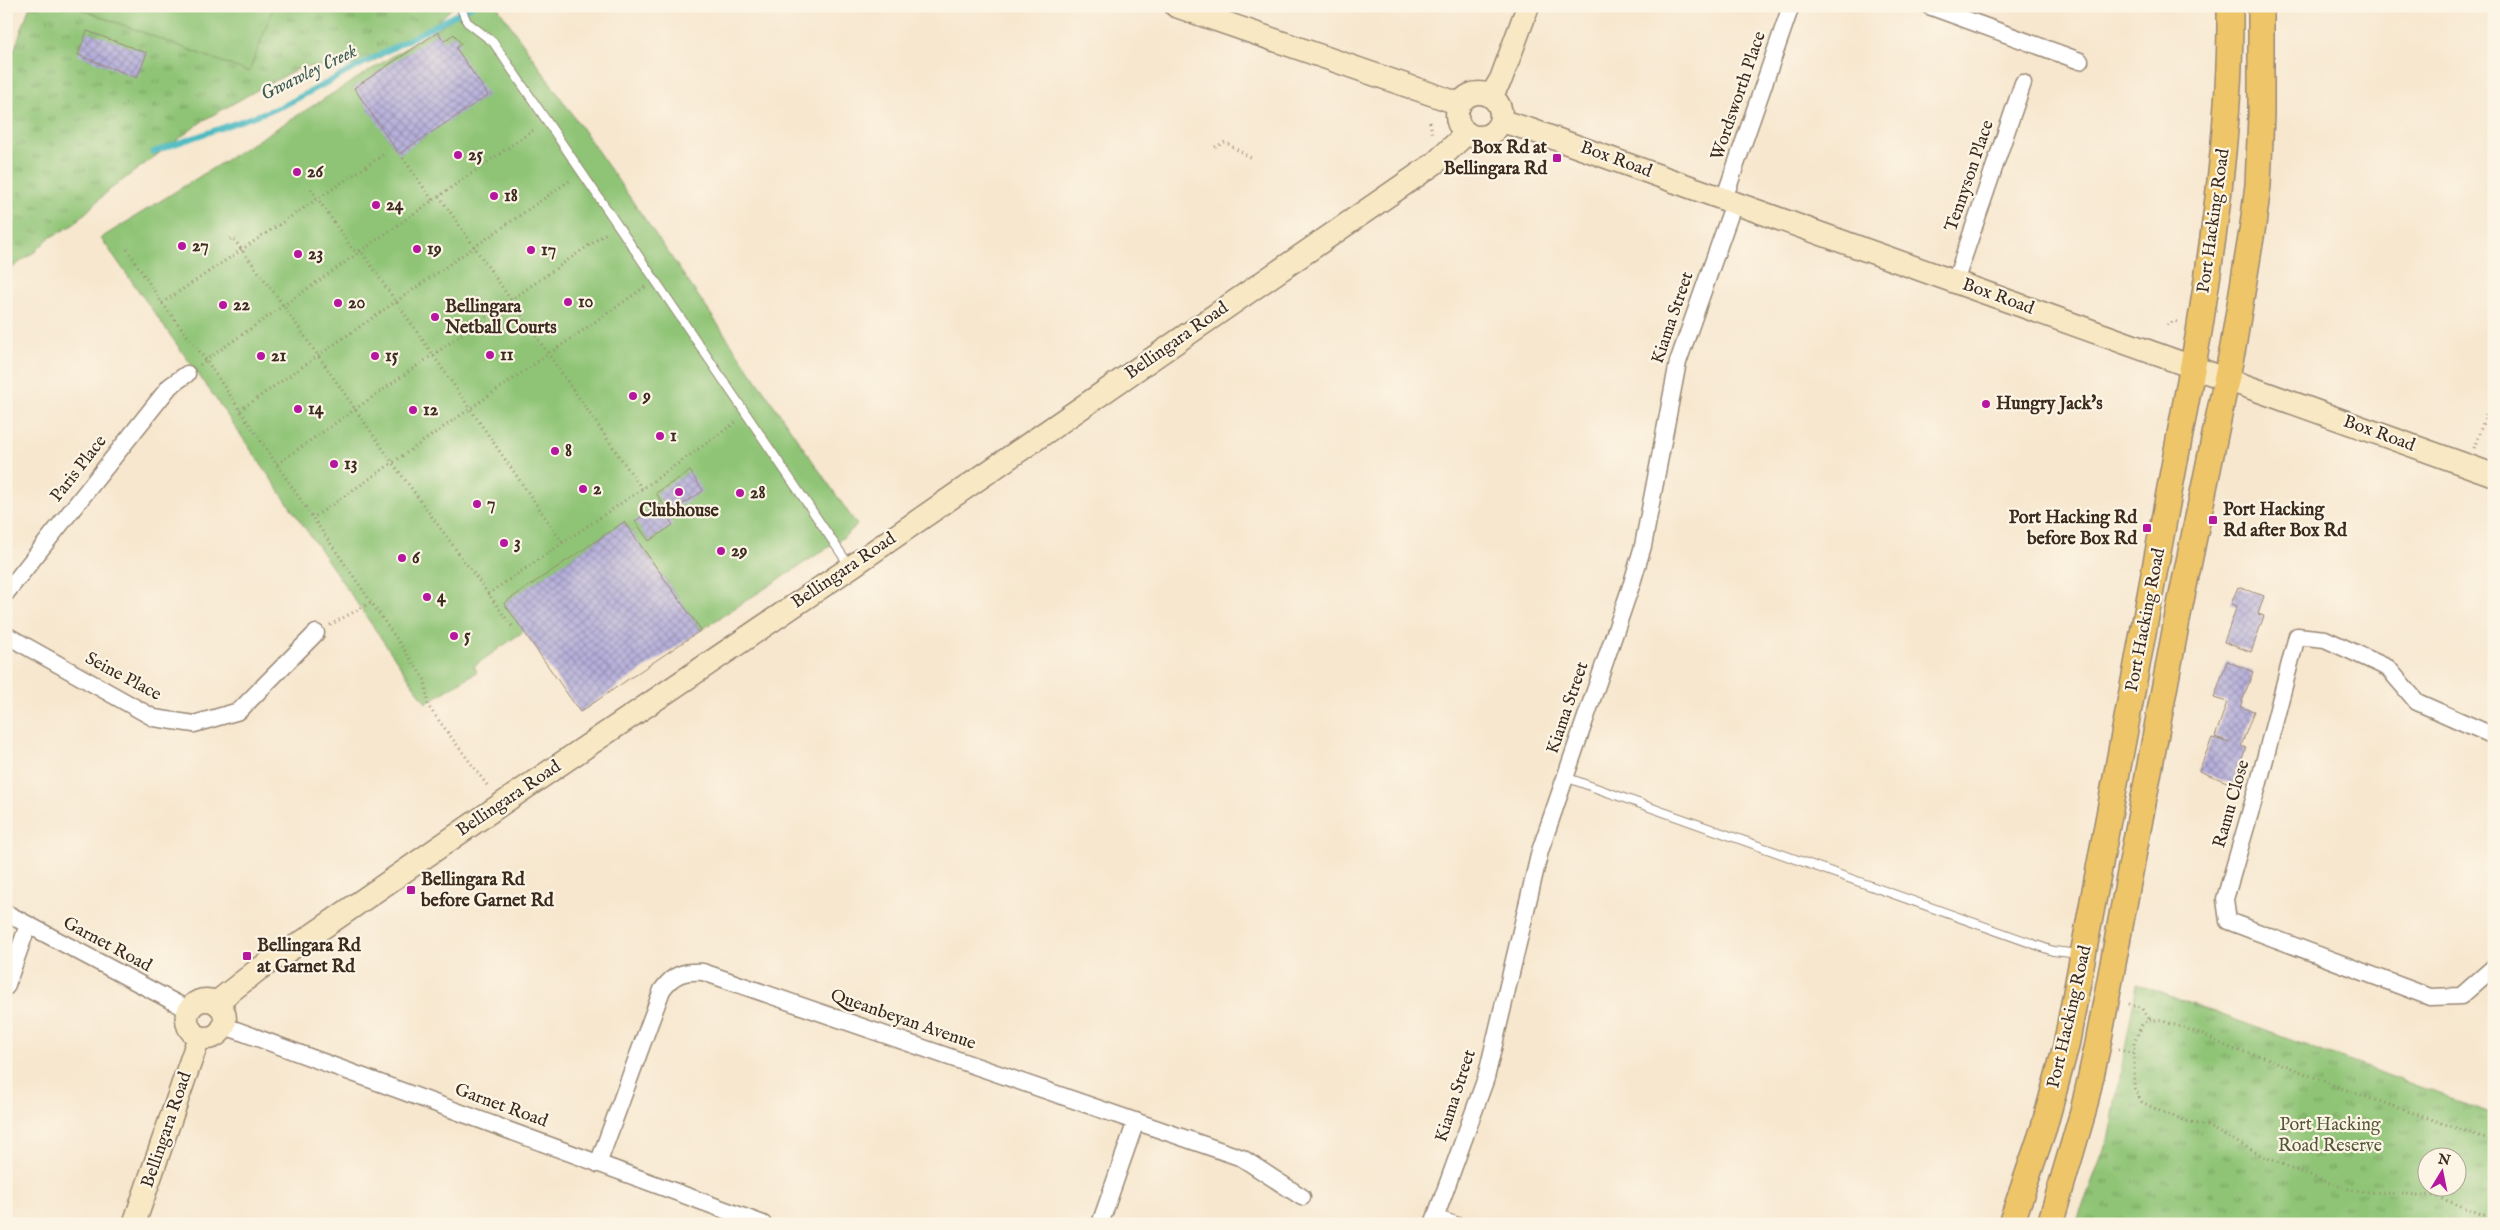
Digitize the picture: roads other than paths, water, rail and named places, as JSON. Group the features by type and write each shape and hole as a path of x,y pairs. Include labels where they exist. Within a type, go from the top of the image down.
{"main road":[{"name":"Port Hacking Road","path":"2011,1224 2041,1136 2066,1046 2192,367 2213,244 2223,155 2230,6"},
{"name":"Port Hacking Road","path":"2050,1224 2083,1112 2098,1044 2178,615 2226,380 2258,185 2262,84 2260,6"}],"street":[{"path":"1176,6 1460,104"},
{"path":"1491,96 1501,79 1528,6"},
{"name":"Wordsworth Place","path":"1729,201 1792,6"},
{"path":"1929,6 2080,61"},
{"name":"Tennyson Place","path":"1956,282 2023,83"},
{"path":"1484,93 1491,96 1500,107 1501,121 1493,132 1487,136 1473,136 1466,133 1458,123 1457,110 1460,104 1470,94 1484,93"},
{"name":"Box Road","path":"1501,121 1531,130 2494,475"},
{"name":"Bellingara Road","path":"217,1002 258,969 306,940 500,805 851,567 1435,163 1466,133"},
{"name":"Kiama Street","path":"1434,1219 1486,1078 1531,884 1643,546 1678,362 1729,201"},
{"name":"Paris Place","path":"6,593 170,386 187,374"},
{"name":"Seine Place","path":"6,635 154,718 194,724 238,712 316,633"},
{"name":"Ramu Close","path":"2494,736 2417,702 2388,668 2325,640 2297,636 2259,782 2225,899 2228,921 2430,997 2461,996 2494,967"},
{"name":"Garnet Road","path":"6,913 189,1010"},
{"path":"6,987 28,925"},
{"name":"Queanbeyan Avenue","path":"598,1164 662,990 675,976 691,972 703,972 1242,1158 1302,1196"},
{"path":"198,1001 217,1002 225,1013 225,1026 222,1031 211,1038 199,1037 190,1029 187,1016 189,1010 198,1001"},
{"name":"Garnet Road","path":"225,1026 763,1224"},
{"name":"Bellingara Road","path":"134,1224 199,1037"},
{"path":"1100,1224 1136,1121"}],"lane":[{"path":"460,6 467,22 493,42 851,567"},
{"path":"1565,777 2053,951 2084,955"},
{"path":"1434,1219 1466,1224"}],"waterway":[{"name":"Gwawley Creek","path":"153,152 283,106 472,6"}],"place":[{"name":"25","path":"458,155"},
{"name":"Box Rd at Bellingara Rd","path":"1557,158"},
{"name":"26","path":"297,172"},
{"name":"18","path":"494,196"},
{"name":"24","path":"376,205"},
{"name":"27","path":"182,246"},
{"name":"19","path":"417,249"},
{"name":"17","path":"531,250"},
{"name":"23","path":"298,254"},
{"name":"10","path":"568,302"},
{"name":"20","path":"338,303"},
{"name":"22","path":"223,305"},
{"name":"Bellingara Netball Courts","path":"435,317"},
{"name":"11","path":"490,355"},
{"name":"21","path":"261,356"},
{"name":"15","path":"375,356"},
{"name":"9","path":"633,396"},
{"name":"Hungry Jack's","path":"1986,404"},
{"name":"14","path":"298,409"},
{"name":"12","path":"413,410"},
{"name":"1","path":"660,436"},
{"name":"8","path":"555,451"},
{"name":"13","path":"334,464"},
{"name":"2","path":"583,489"},
{"name":"Clubhouse","path":"679,492"},
{"name":"28","path":"740,493"},
{"name":"7","path":"477,504"},
{"name":"Port Hacking Rd after Box Rd","path":"2213,520"},
{"name":"Port Hacking Rd before Box Rd","path":"2147,528"},
{"name":"3","path":"504,543"},
{"name":"29","path":"721,551"},
{"name":"6","path":"402,558"},
{"name":"4","path":"427,597"},
{"name":"5","path":"454,636"},
{"name":"Bellingara Rd before Garnet Rd","path":"411,890"},
{"name":"Bellingara Rd at Garnet Rd","path":"247,956"}],"park label":[{"name":"Port Hacking Road Reserve","path":"2330,1135"}]}
